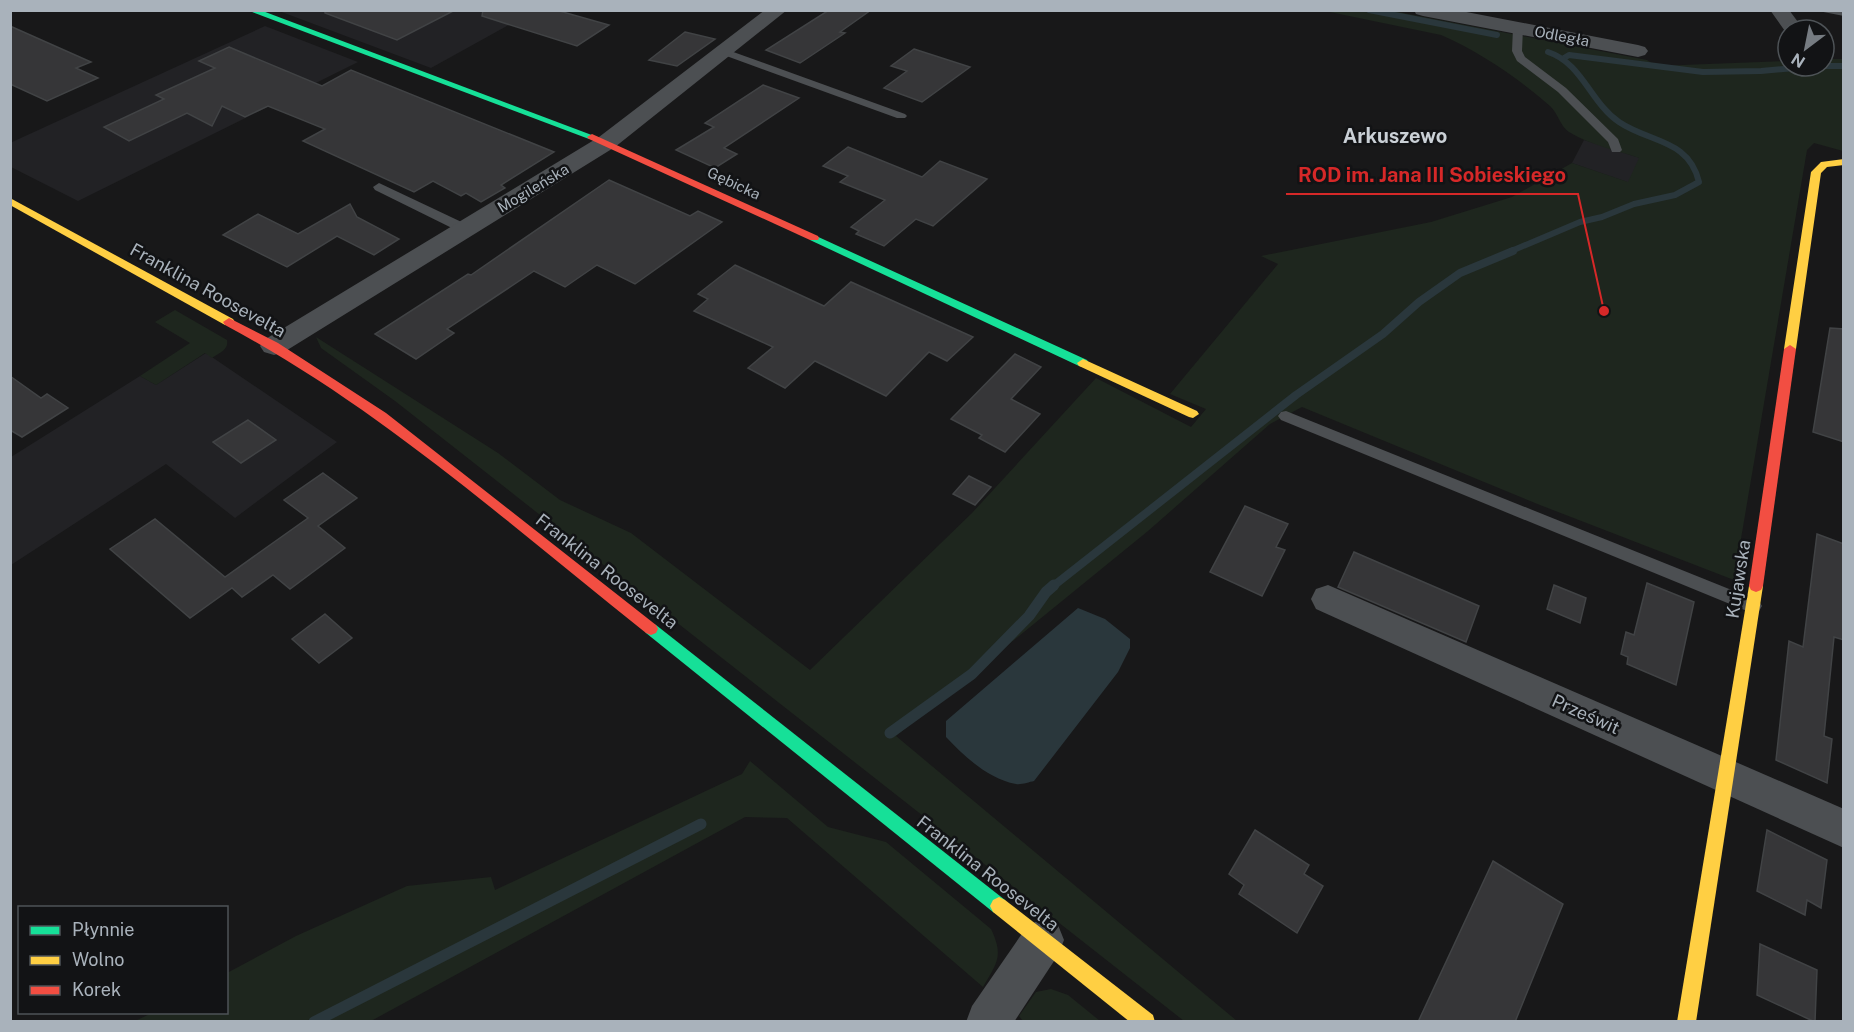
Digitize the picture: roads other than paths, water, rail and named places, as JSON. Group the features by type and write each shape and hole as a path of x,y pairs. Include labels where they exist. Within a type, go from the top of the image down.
{"street":[{"name":"Gębicka","path":"251,10 522,113 607,142 1192,414"},
{"name":"Mogileńska","path":"274,346 607,142 778,10"},
{"name":"Odległa","path":"1423,10 1484,16 1518,28 1638,51"},
{"name":"Kujawska","path":"1686,1022 1753,606 1816,172 1824,164 1844,162"},
{"name":"Franklina Roosevelta","path":"10,201 274,346 382,416 1146,1022"},
{"name":"Prześwit","path":"1328,599 1844,829"},
{"path":"988,1022 1043,940"}],"lane":[{"path":"1818,10 1844,13"},
{"path":"1518,28 1517,51 1521,59 1562,90 1614,141 1616,150"},
{"path":"725,52 901,116"},
{"path":"379,187 465,229"},
{"path":"1286,416 1753,606"}],"waterway":[{"path":"1369,10 1497,35"},
{"path":"1509,252 1580,222 1602,217 1634,204 1675,195 1699,182 1687,157 1667,144 1619,122 1600,104 1569,65 1560,57 1548,52"},
{"path":"1564,58 1569,55 1703,72 1776,70"},
{"path":"1836,66 1844,66"},
{"path":"1052,587 1296,395 1383,334 1419,302 1460,273 1513,251"},
{"path":"890,733 972,674 1029,616 1046,592 1054,585"},
{"path":"314,1022 701,824"}],"place":[{"name":"ROD im. Jana III Sobieskiego","path":"1604,311"}],"district":[{"name":"Arkuszewo","path":"1395,136"}]}
